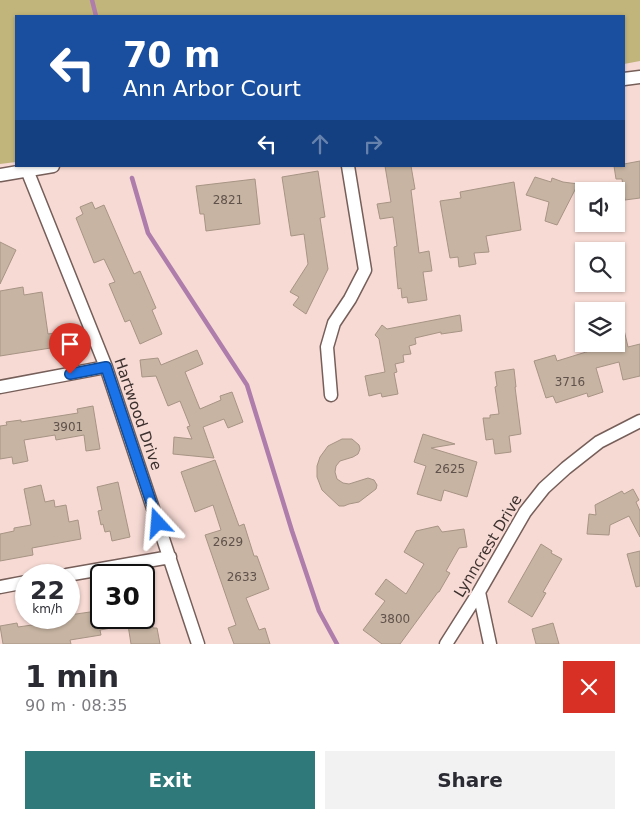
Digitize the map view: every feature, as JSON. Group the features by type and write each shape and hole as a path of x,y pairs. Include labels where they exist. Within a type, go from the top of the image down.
{"street":[{"path":"625,79 640,77"},
{"path":"0,175 46,167"},
{"path":"331,394 327,347 334,323 350,300 365,270 348,167"},
{"name":"Hartwood Drive","path":"27,170 106,367 198,644"},
{"path":"0,387 106,367"},
{"name":"Lynncrest Drive","path":"446,644 479,592 525,512 544,488 599,442 640,422"},
{"path":"80,573 170,557"},
{"path":"0,587 15,584"},
{"path":"479,592 490,644"}],"shaded area":[{"path":"0,0 640,0 640,61 625,64 625,15 15,15 15,162 0,164"}],"building":[{"path":"640,161 640,198 625,200 625,182 622,182 622,179 616,179 614,167 625,167 625,164"},
{"path":"385,167 411,167 415,189 411,190 419,253 429,251 432,271 423,272 427,300 408,303 407,297 402,298 401,288 398,289 394,247 397,246 393,217 380,219 377,204 391,202"},
{"path":"318,171 325,217 320,218 328,269 306,314 293,305 299,297 290,292 308,264 304,234 291,236 282,177"},
{"path":"535,177 551,182 552,178 575,184 575,190 557,225 545,221 549,202 526,195"},
{"path":"255,179 260,224 206,231 204,214 200,214 196,186"},
{"path":"514,182 521,230 486,236 489,252 474,253 476,264 459,267 458,257 450,258 440,201 461,198 460,192"},
{"path":"92,202 95,209 104,205 134,274 140,271 156,308 152,310 162,334 140,344 130,320 125,322 109,284 115,282 104,259 94,263 76,218 83,214 80,207"},
{"path":"0,242 16,250 0,284"},
{"path":"23,287 24,295 42,292 48,334 55,333 57,347 0,356 0,291"},
{"path":"460,315 462,331 441,334 441,332 415,338 416,344 409,346 411,354 403,355 404,362 395,364 397,372 394,373 398,394 382,397 381,393 369,396 365,376 385,372 379,339 375,335 382,325 387,329"},
{"path":"625,334 628,347 640,344 640,376 623,380 619,362 596,368 603,392 588,397 587,393 556,403 553,396 546,398 534,361 555,355 557,361 586,352 625,352"},
{"path":"197,350 203,364 185,372 200,409 221,400 220,396 232,392 243,422 228,428 224,419 203,427 214,458 173,454 174,437 192,439 187,427 190,426 180,401 168,406 156,376 142,377 140,360 158,358 161,365"},
{"path":"514,369 521,434 509,436 511,452 495,454 493,439 486,440 483,418 490,418 490,415 499,414 495,372"},
{"path":"93,406 100,449 86,451 84,435 56,440 55,435 24,440 28,461 13,464 12,457 0,459 0,426 7,425 6,422 21,420 21,422 78,413 77,409"},
{"path":"423,434 455,444 431,448 477,462 467,497 444,490 441,501 417,494 426,466 414,462"},
{"path":"342,439 352,439 359,445 360,449 358,454 340,461 336,466 337,479 349,484 368,478 374,480 377,485 376,489 359,502 339,506 322,490 317,477 317,466 320,457 328,446"},
{"path":"215,460 239,526 244,524 254,556 257,556 269,589 246,598 259,630 265,628 270,644 234,644 228,628 236,625 205,535 221,530 213,505 195,512 181,472"},
{"path":"118,482 130,537 112,541 110,531 105,532 103,524 101,525 98,511 102,510 97,487"},
{"path":"41,485 45,502 54,500 55,507 66,505 69,522 78,520 81,539 32,548 33,555 0,561 0,534 14,531 14,528 31,525 24,489"},
{"path":"633,489 639,500 636,502 640,511 640,537 629,516 610,525 609,535 587,534 589,514 596,515 595,505 622,491 624,494"},
{"path":"438,526 442,532 464,529 467,547 459,548 446,571 450,573 439,592 400,644 382,644 363,630 385,601 375,594 386,579 406,594 424,564 404,552 416,531"},
{"path":"541,544 552,551 551,553 562,559 543,592 546,593 532,617 508,602"},
{"path":"640,551 640,586 636,587 627,554"},
{"path":"90,612 90,629 106,629 100,630 101,635 70,640 71,644 3,644 0,626 15,623 15,629 80,629 80,613"},
{"path":"553,623 559,644 536,644 532,629"},
{"path":"157,628 160,644 131,644 129,629"}],"waterway":[{"path":"92,0 96,15"},
{"path":"132,178 148,233 247,385 319,611 337,644"}],"route":[{"path":"70,374 106,367 158,523"}]}
